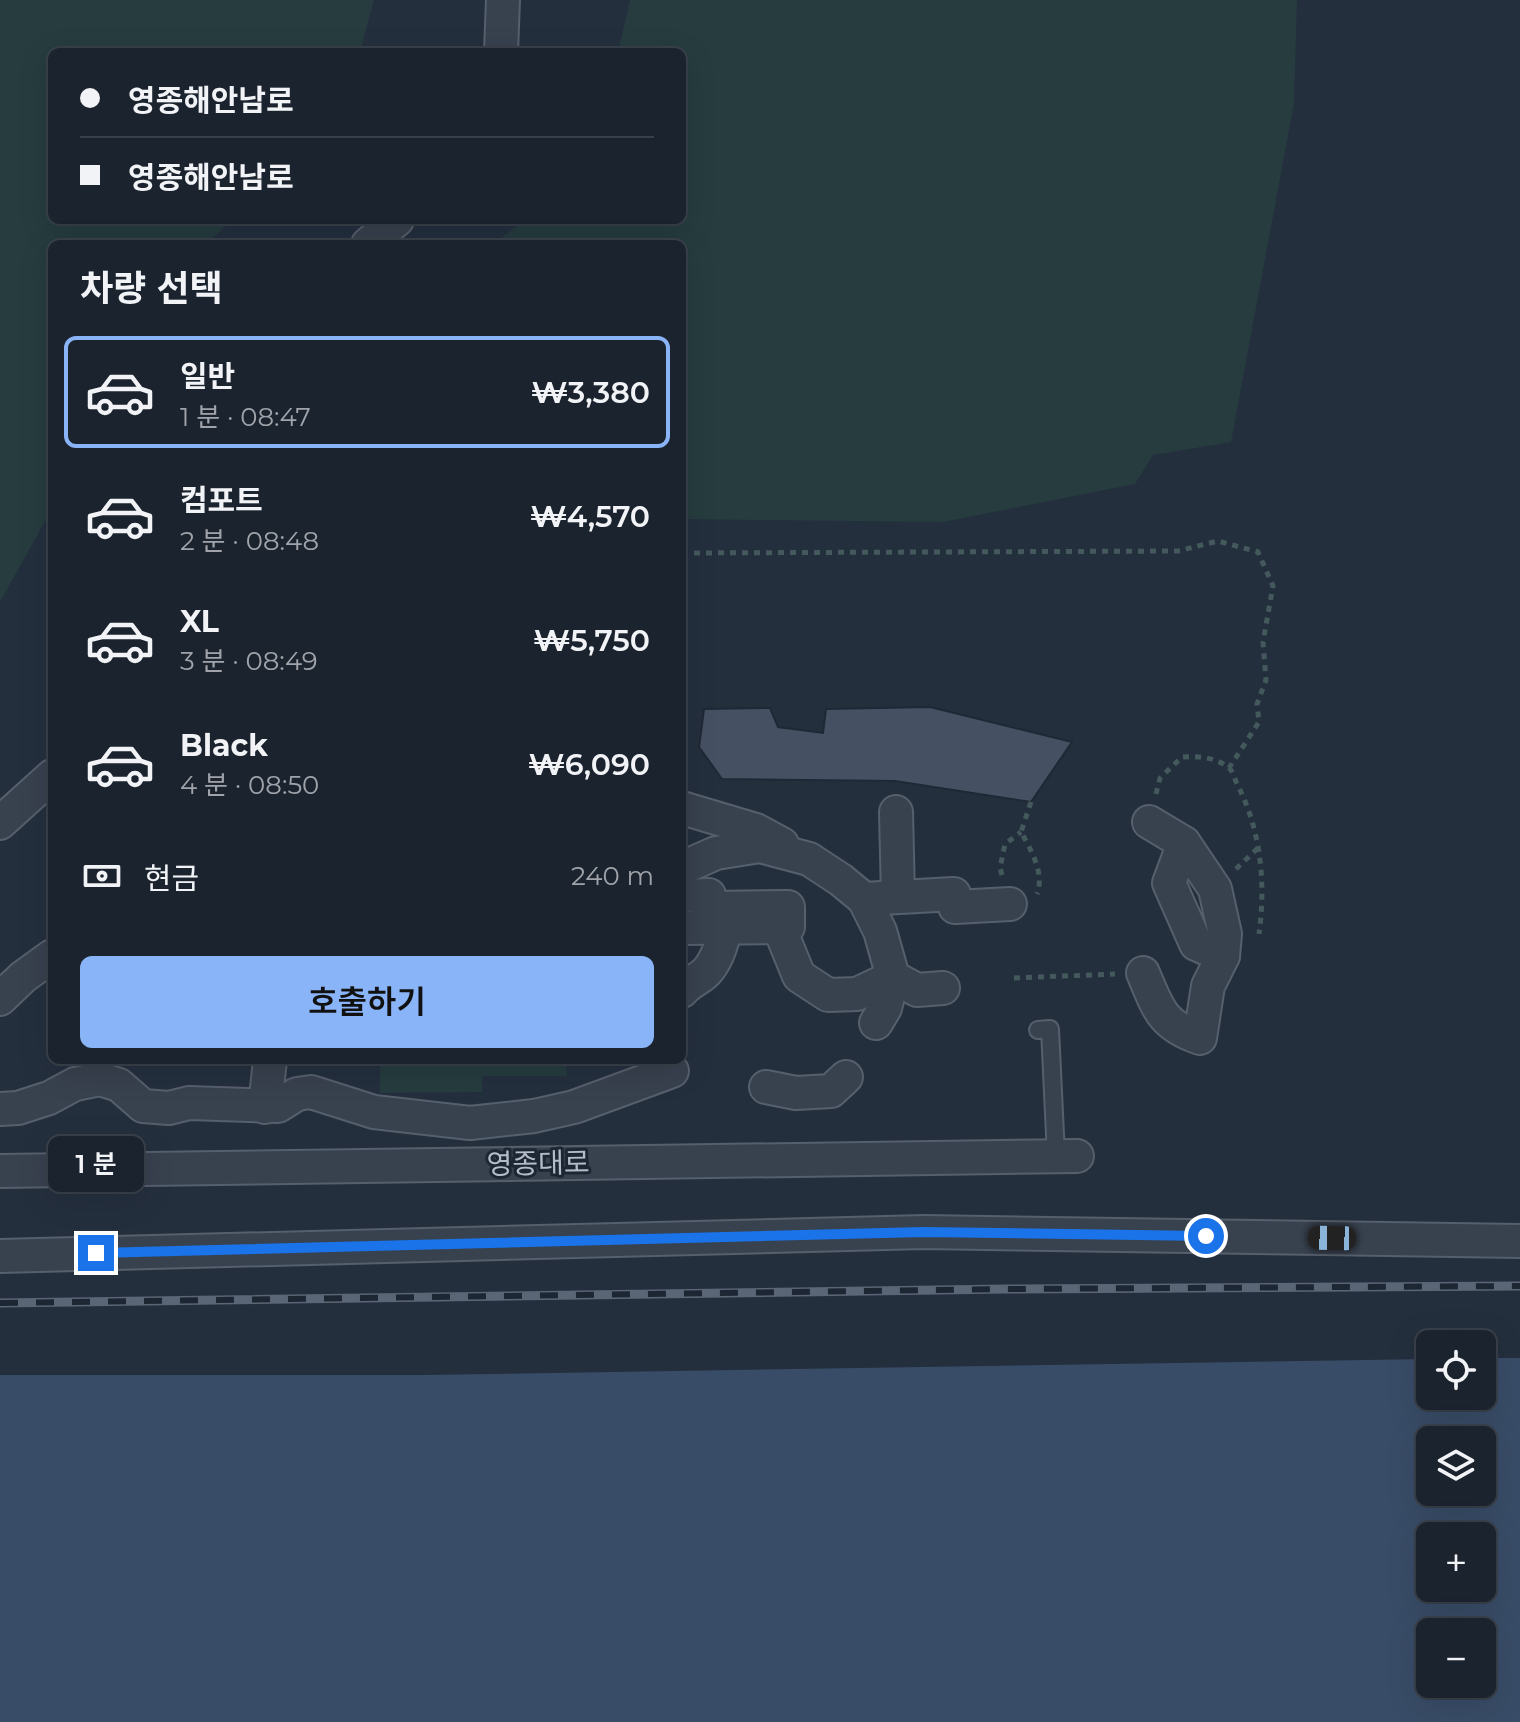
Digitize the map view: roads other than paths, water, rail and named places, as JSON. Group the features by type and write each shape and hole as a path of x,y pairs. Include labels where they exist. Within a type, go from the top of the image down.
{"street":[{"path":"501,48 503,0"},
{"path":"373,240 392,224"},
{"path":"0,823 48,780"},
{"path":"686,809 756,830 809,859 864,899 880,931 893,977 885,1008 876,1023"},
{"path":"896,812 898,897"},
{"path":"1143,973 1159,1010 1176,1030 1200,1038 1208,986 1223,956 1225,934 1215,889 1184,843 1149,822"},
{"path":"686,866 716,853 760,846 809,859"},
{"path":"864,899 954,894 955,907 1010,904"},
{"path":"686,896 709,895 709,908 788,907 788,927 686,928"},
{"path":"686,986 707,973 719,951 726,927"},
{"path":"779,927 799,976 828,995 857,994 893,977"},
{"path":"0,999 48,959"},
{"path":"893,977 917,990 943,988"},
{"path":"265,1107 270,1064"},
{"path":"0,1109 18,1108 49,1098 75,1084 100,1079 119,1085 143,1106 169,1108 189,1103 278,1106 297,1094 311,1092 374,1112 470,1123 534,1116 574,1107 672,1071"},
{"path":"766,1087 796,1093 831,1091 846,1077"},
{"name":"영종대로","path":"0,1171 1066,1156"},
{"path":"0,1256 924,1232 1520,1241"}],"lane":[{"path":"1038,1030 1050,1029 1066,1156"}],"water":[{"path":"1496,1358 1520,1358 1520,1722 0,1722 0,1375 424,1375 1416,1359 1416,1410 1496,1410"}],"railway":[{"path":"0,1303 1007,1289 1520,1286"}]}
